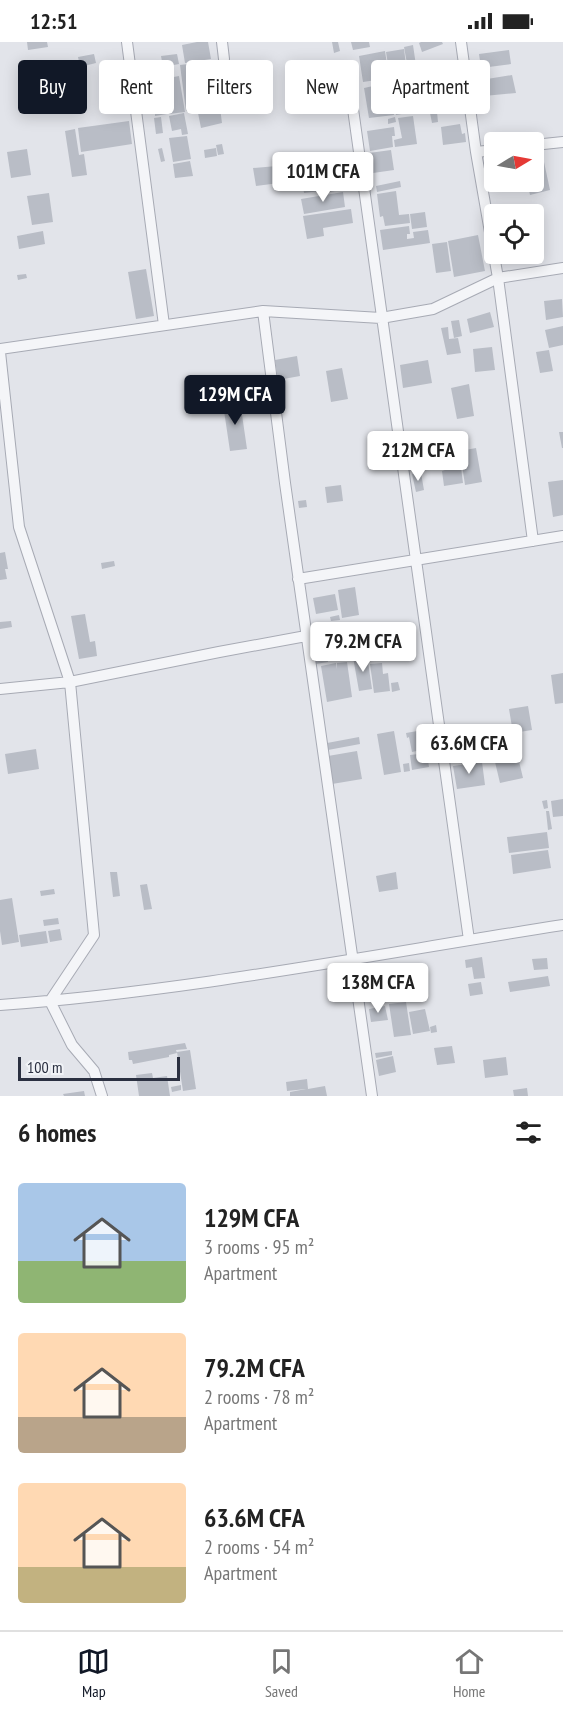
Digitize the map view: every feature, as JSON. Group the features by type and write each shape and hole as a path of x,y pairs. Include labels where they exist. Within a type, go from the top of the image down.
{"street":[{"path":"127,42 164,325"},
{"path":"222,42 224,59"},
{"path":"461,42 476,152 498,278 533,541"},
{"path":"353,114 469,940"},
{"path":"544,144 563,142"},
{"path":"476,152 484,151"},
{"path":"50,1001 94,935 70,682 19,527 0,351 263,311 381,318 433,309 498,278 563,268"},
{"path":"263,311 298,579 372,1096"},
{"path":"298,579 563,536"},
{"path":"0,689 70,682 219,651 306,636"},
{"path":"0,1005 230,980 563,925"},
{"path":"50,1001 72,1045 94,1071 102,1096"}],"building":[{"path":"27,42 47,42 48,47 28,50"},
{"path":"208,42 211,59 186,60 185,63 182,45"},
{"path":"332,42 338,42 340,51 334,53"},
{"path":"351,42 369,42 370,47 353,50"},
{"path":"442,42 443,44 422,52 419,43"},
{"path":"413,45 415,60 406,60 404,47"},
{"path":"404,49 405,60 387,60 386,52"},
{"path":"509,50 511,64 490,67 490,60 480,60 479,54"},
{"path":"385,51 386,60 371,60 371,81 363,82 359,56"},
{"path":"94,54 96,63 87,65 87,60 79,60 78,57"},
{"path":"177,54 179,64 174,65 174,60 162,60 161,56"},
{"path":"186,64 186,111 180,65"},
{"path":"512,75 516,93 490,95 490,79"},
{"path":"179,76 185,112 174,113 174,77"},
{"path":"371,86 371,114 394,115 369,118 364,88"},
{"path":"184,113 188,134 182,135 181,129 172,131 169,116"},
{"path":"198,114 221,114 222,123 201,128"},
{"path":"430,114 437,114 438,122 432,123"},
{"path":"413,116 417,144 395,147 394,140 402,138 398,118"},
{"path":"161,117 163,133 156,134 154,118"},
{"path":"395,117 396,122 388,124 388,119"},
{"path":"129,121 132,144 81,152 78,128"},
{"path":"460,124 462,134 465,133 466,142 443,145 441,127"},
{"path":"394,127 393,147 370,151 367,131"},
{"path":"75,129 79,155 84,154 87,175 72,177 65,131"},
{"path":"187,136 191,159 173,162 169,138"},
{"path":"222,144 224,154 218,155 216,145"},
{"path":"162,148 165,161 161,162 158,149"},
{"path":"216,148 217,156 205,158 204,150"},
{"path":"27,149 31,175 11,178 7,152"},
{"path":"391,150 394,170 373,173 369,153"},
{"path":"343,157 345,171 319,176 317,161"},
{"path":"190,161 193,176 175,178 173,164"},
{"path":"315,161 318,185 341,181 343,190 304,193 299,163"},
{"path":"544,162 550,190 544,192"},
{"path":"277,166 279,183 256,186 253,168"},
{"path":"400,181 401,187 377,192 376,186"},
{"path":"396,191 399,215 409,214 410,223 385,226 383,216 380,217 377,194"},
{"path":"343,192 345,207 304,214 301,199"},
{"path":"49,193 53,222 32,225 27,196"},
{"path":"351,209 353,223 323,228 324,236 307,239 303,216"},
{"path":"425,212 427,227 412,229 410,214"},
{"path":"409,226 410,234 407,234 407,239 414,238 413,232 428,230 430,243 383,250 380,230"},
{"path":"43,231 45,244 19,249 17,236"},
{"path":"478,235 485,271 454,277 448,241"},
{"path":"447,242 451,271 436,273 432,244"},
{"path":"146,269 154,316 136,319 128,272"},
{"path":"26,274 27,278 18,280 17,275"},
{"path":"562,299 563,317 546,320 544,301"},
{"path":"490,312 494,327 470,333 467,319"},
{"path":"459,320 462,336 454,338 451,321"},
{"path":"563,326 563,345 549,348 545,330"},
{"path":"448,327 449,339 458,338 461,353 447,355 441,328"},
{"path":"492,347 495,370 475,372 473,349"},
{"path":"549,350 553,371 540,373 536,352"},
{"path":"297,356 300,376 278,380 275,360"},
{"path":"428,360 432,383 403,388 400,365"},
{"path":"342,368 348,399 331,402 326,371"},
{"path":"469,384 474,416 457,419 451,388"},
{"path":"240,401 247,449 230,451 223,404"},
{"path":"559,432 563,432 563,448 562,448"},
{"path":"476,448 482,482 465,485 460,451"},
{"path":"459,452 463,483 444,486 443,454"},
{"path":"441,454 442,464 413,469 411,459"},
{"path":"421,473 424,490 416,492 412,474"},
{"path":"563,480 563,515 553,517 548,482"},
{"path":"341,485 343,501 327,503 325,487"},
{"path":"306,500 307,507 299,508 298,501"},
{"path":"5,552 7,579 0,580 0,553"},
{"path":"114,561 115,566 102,569 101,563"},
{"path":"355,587 359,615 342,618 338,590"},
{"path":"335,594 338,610 316,614 313,598"},
{"path":"85,614 90,642 95,641 97,656 79,659 71,616"},
{"path":"339,615 340,620 331,621 330,617"},
{"path":"11,621 12,627 0,629 0,622"},
{"path":"326,623 330,642 319,644 315,625"},
{"path":"338,626 341,639 331,641 329,628"},
{"path":"348,649 350,658 330,661 328,652"},
{"path":"327,655 328,662 316,664 315,657"},
{"path":"367,655 372,689 359,691 353,657"},
{"path":"347,662 352,697 327,702 321,666 336,663 337,669 337,663"},
{"path":"382,663 383,674 388,673 390,691 374,693 370,664"},
{"path":"563,673 563,703 555,704 551,675"},
{"path":"398,682 400,690 392,692 391,683"},
{"path":"528,706 532,730 513,733 509,709"},
{"path":"423,730 426,749 412,752 406,733"},
{"path":"394,731 401,772 384,775 377,734"},
{"path":"492,734 495,751 481,753 480,744 460,746 459,738"},
{"path":"359,737 360,744 328,750 327,743"},
{"path":"36,749 39,769 8,774 5,754"},
{"path":"357,751 362,779 332,784 328,756"},
{"path":"427,753 429,767 412,770 410,755"},
{"path":"482,754 483,760 477,761 476,756"},
{"path":"518,757 523,778 500,783 495,762"},
{"path":"482,762 485,785 457,789 453,766"},
{"path":"409,763 410,771 404,772 403,764"},
{"path":"563,799 563,816 553,817 551,801"},
{"path":"547,800 548,808 544,809 542,801"},
{"path":"546,811 549,811 552,829 548,830"},
{"path":"547,832 549,848 509,853 507,837"},
{"path":"548,850 551,868 513,874 511,855"},
{"path":"110,872 117,872 120,896 113,897"},
{"path":"396,872 398,889 379,892 376,876"},
{"path":"147,884 152,909 144,910 140,885"},
{"path":"54,889 55,894 41,896 40,891"},
{"path":"12,898 19,942 2,945 0,900"},
{"path":"58,918 59,924 44,926 43,920"},
{"path":"60,929 62,940 50,942 48,931"},
{"path":"46,931 48,943 21,947 19,935"},
{"path":"482,957 485,978 474,979 472,967 466,968 465,960"},
{"path":"547,958 548,969 534,970 532,959"},
{"path":"420,973 423,992 406,995 403,976"},
{"path":"548,976 550,986 510,992 508,982"},
{"path":"481,982 483,994 470,996 468,984"},
{"path":"406,1002 411,1035 394,1037 389,1004"},
{"path":"385,1006 388,1020 371,1022 369,1009"},
{"path":"425,1009 430,1031 413,1034 409,1012"},
{"path":"436,1025 437,1032 431,1033 430,1027"},
{"path":"185,1043 187,1049 176,1050 177,1053 169,1057 133,1064 132,1060 129,1060 128,1052"},
{"path":"452,1046 455,1063 437,1065 434,1048"},
{"path":"190,1050 196,1089 183,1091 177,1052"},
{"path":"392,1051 392,1055 376,1058 375,1053"},
{"path":"393,1056 396,1072 379,1076 376,1060"},
{"path":"506,1057 508,1075 485,1078 483,1060"},
{"path":"152,1073 153,1078 167,1076 170,1096 139,1096 136,1075"},
{"path":"307,1079 308,1089 325,1086 327,1096 290,1096 290,1092 306,1089 287,1091 286,1082"},
{"path":"181,1085 181,1090 172,1092 171,1087"},
{"path":"527,1088 528,1096 514,1096 513,1090"},
{"path":"84,1091 85,1096 64,1096 63,1094"}]}
